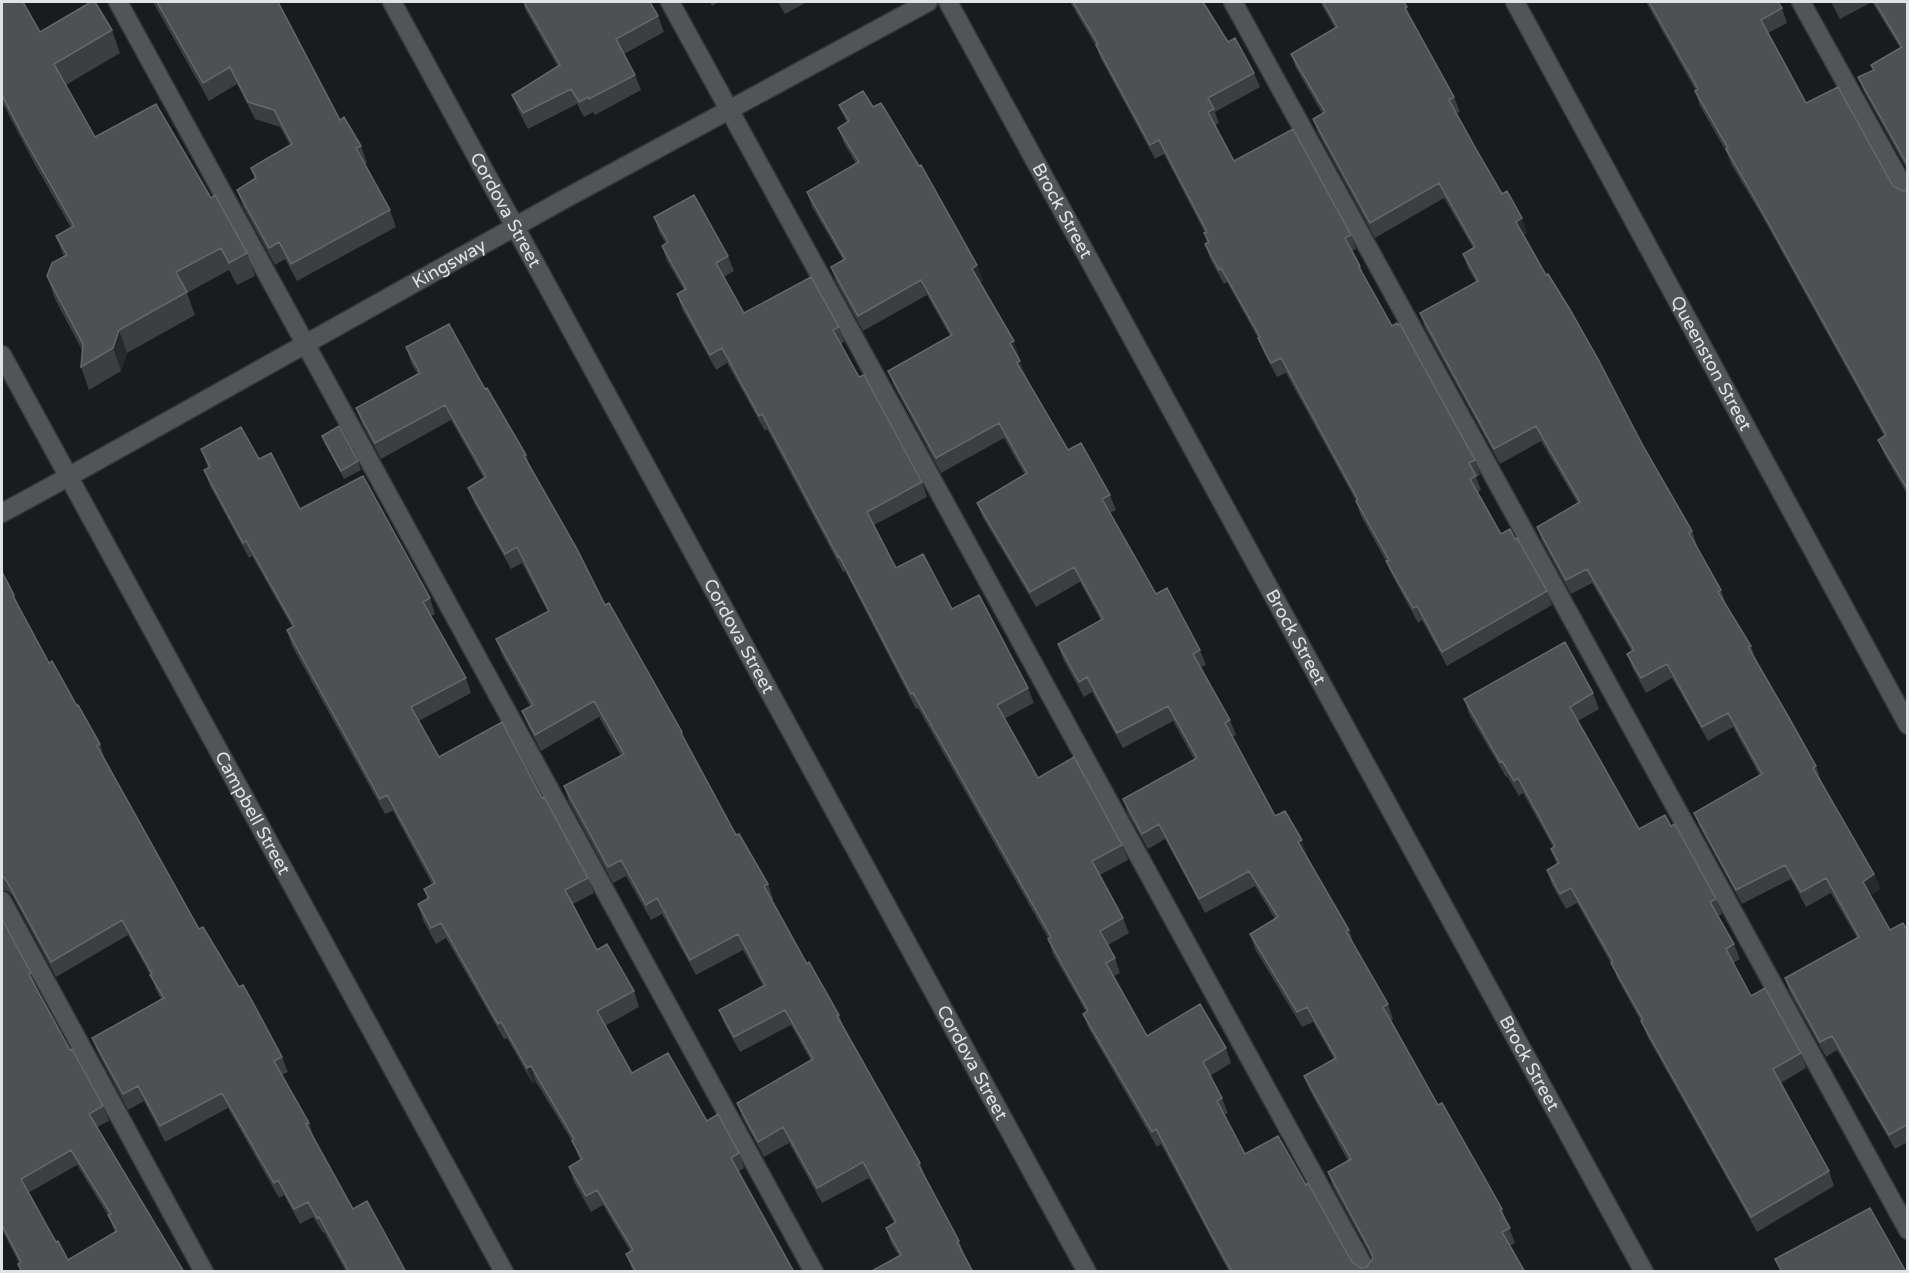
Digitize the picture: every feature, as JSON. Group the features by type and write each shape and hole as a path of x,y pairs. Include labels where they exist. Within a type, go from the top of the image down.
{"street":[{"path":"118,2 814,1272"},
{"name":"Cordova Street","path":"392,2 1087,1272"},
{"path":"670,2 1367,1272"},
{"name":"Kingsway","path":"2,513 516,227 928,2"},
{"name":"Brock Street","path":"948,2 1644,1272"},
{"path":"1233,2 1908,1230"},
{"name":"Queenston Street","path":"1515,2 1908,724"},
{"path":"1801,2 1908,195"},
{"name":"Campbell Street","path":"2,355 504,1272"},
{"path":"2,901 204,1272"}],"building":[{"path":"2,2 23,2 40,32 91,2 95,2 112,30 54,64 95,137 156,104 211,198 215,195 247,253 229,263 221,248 176,272 187,292 119,330 113,348 81,367 83,344 47,276 52,263 67,255 56,236 74,226 2,95"},
{"path":"157,2 278,2 340,120 344,117 361,146 356,148 390,210 291,264 279,242 269,248 237,190 256,178 251,168 292,144 274,110 248,102 230,67 203,83"},
{"path":"524,2 650,2 658,16 616,39 635,75 589,99 588,97 579,102 571,89 523,113 512,95 560,65"},
{"path":"1073,2 1203,2 1228,42 1235,38 1254,73 1208,98 1214,109 1208,112 1234,161 1293,129 1351,235 1345,238 1359,267 1392,326 1400,324 1475,460 1469,463 1476,476 1470,479 1501,534 1510,529 1547,591 1442,652 1417,606 1413,608 1386,561 1389,560 1281,358 1271,363 1258,338 1260,337 1221,268 1219,270 1205,244 1209,242 1204,233 1207,232 1159,140 1150,145 1096,45 1098,44"},
{"path":"1323,2 1404,2 1407,7 1405,8 1454,97 1449,100 1502,194 1507,191 1522,218 1516,222 1598,359 1642,444 1692,531 1689,533 1721,590 1718,592 1751,646 1748,647 1816,766 1813,768 1874,874 1863,882 1890,930 1903,923 1908,932 1908,1124 1889,1135 1832,1036 1820,1042 1785,978 1859,937 1826,878 1801,892 1785,865 1736,890 1694,813 1762,774 1728,713 1702,727 1667,664 1641,678 1627,654 1634,650 1587,569 1566,580 1537,527 1580,502 1536,426 1494,449 1420,313 1478,281 1463,254 1475,247 1439,183 1370,223 1313,119 1325,112 1291,54 1337,27"},
{"path":"1649,2 1778,2 1782,8 1761,20 1806,103 1838,87 1893,186 1902,191 1908,190 1908,490 1878,440 1886,435 1726,149 1728,148 1695,91 1698,89"},
{"path":"1875,2 1908,2 1908,166 1858,77 1874,70 1871,65 1902,47"},
{"path":"863,91 873,107 881,103 919,166 921,165 977,265 972,269 1014,341 1010,343 1020,361 1017,363 1068,450 1081,443 1110,495 1102,499 1156,594 1167,588 1200,650 1193,654 1230,720 1225,723 1275,816 1285,811 1302,840 1298,842 1349,930 1346,931 1388,1004 1383,1007 1438,1105 1442,1103 1502,1209 1500,1210 1510,1228 1502,1232 1525,1272 1232,1272 1156,1129 1152,1132 1083,1014 1088,1011 1048,939 1051,937 913,693 911,694 762,414 759,416 722,348 710,355 677,294 686,289 662,246 668,242 654,217 694,195 728,256 716,263 744,313 811,277 839,327 833,330 859,377 864,375 922,482 867,512 896,568 923,554 952,609 979,595 1028,688 997,705 1038,778 1074,757 1122,845 1092,861 1123,918 1100,931 1115,958 1106,963 1147,1036 1200,1004 1226,1048 1203,1062 1222,1098 1217,1101 1245,1154 1278,1136 1306,1185 1308,1183 1352,1262 1361,1268 1367,1267 1373,1258 1371,1252 1328,1172 1351,1159 1304,1076 1336,1058 1307,1007 1297,1012 1250,934 1278,917 1249,871 1199,899 1159,824 1142,834 1123,799 1197,758 1168,706 1117,733 1087,677 1079,682 1058,644 1103,619 1074,567 1030,592 977,503 1027,473 999,423 936,458 888,371 952,335 921,280 858,316 831,267 845,259 807,192 859,162 838,128 849,121 839,105"},
{"path":"449,324 485,389 487,388 526,455 524,456 577,549 605,605 609,603 682,732 736,835 739,834 768,884 764,886 807,964 809,962 839,1015 837,1016 920,1163 918,1164 973,1272 870,1272 901,1255 886,1228 896,1222 863,1162 817,1188 783,1127 758,1142 737,1103 813,1059 785,1010 734,1037 719,1010 765,985 738,934 690,960 657,898 646,905 621,860 608,867 564,786 624,754 594,701 535,735 522,711 533,705 496,639 549,611 517,547 505,554 468,488 486,477 445,405 375,443 356,408 420,373 406,347"},
{"path":"339,426 358,461 341,471 322,436"},
{"path":"241,427 259,459 271,453 300,509 363,476 430,598 423,602 466,678 411,707 439,757 502,722 588,878 565,890 597,950 607,944 634,991 597,1011 632,1073 668,1053 707,1121 718,1114 739,1153 731,1158 794,1272 636,1272 626,1254 633,1250 597,1190 586,1196 569,1167 582,1159 572,1141 574,1139 531,1066 527,1068 501,1022 498,1024 441,923 431,928 418,904 429,898 424,889 435,883 387,795 380,799 287,630 294,626 246,541 243,543 204,470 210,467 201,449"},
{"path":"2,572 49,663 52,661 100,744 97,746 199,929 203,927 239,987 243,985 251,999 282,1057 274,1061 353,1209 367,1201 406,1272 349,1272 319,1217 317,1218 308,1202 294,1209 278,1180 274,1183 222,1093 160,1126 138,1086 123,1094 92,1038 164,998 150,975 152,974 122,920 51,962 2,876"},
{"path":"1565,642 1593,693 1570,707 1639,829 1665,815 1671,826 1675,824 1716,899 1710,902 1734,944 1726,949 1751,996 1765,988 1801,1053 1773,1069 1829,1171 1751,1217 1641,1021 1643,1020 1611,963 1613,962 1571,888 1560,894 1547,870 1559,863 1551,849 1555,846 1518,778 1514,781 1502,761 1500,762 1464,699"},
{"path":"2,919 31,973 29,975 103,1106 89,1114 184,1272 22,1272 18,1264 21,1262 2,1225","holes":["71,1150 111,1214 108,1215 117,1231 68,1260 21,1179"]},
{"path":"1870,1208 1906,1272 1782,1272 1775,1259"}]}
